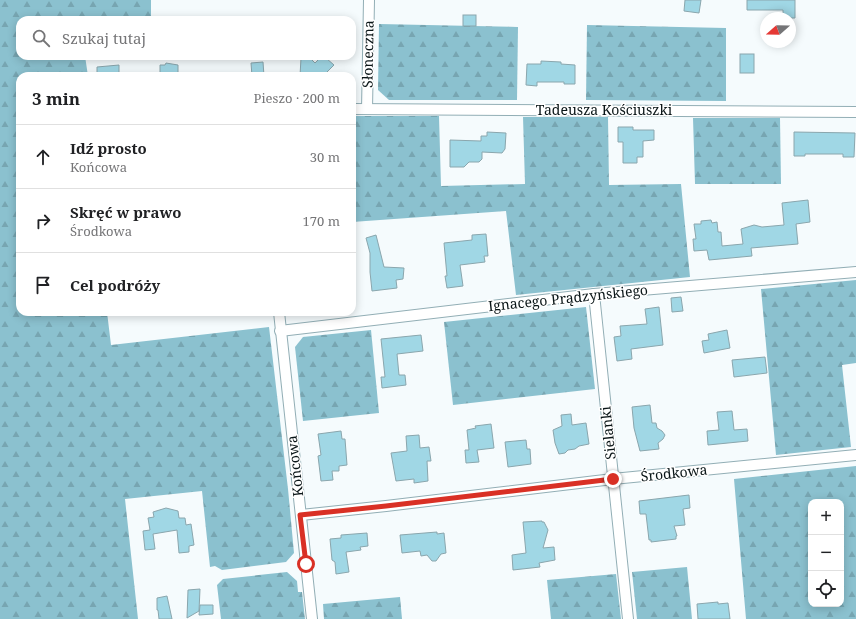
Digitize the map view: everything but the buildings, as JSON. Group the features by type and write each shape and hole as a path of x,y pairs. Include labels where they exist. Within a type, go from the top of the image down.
{"street":[{"name":"Słoneczna","path":"368,109 369,0"},
{"name":"Tadeusza Kościuszki","path":"356,109 856,112"},
{"name":"Ignacego Prądzyńskiego","path":"280,331 594,294 856,272"},
{"name":"Sielanki","path":"594,294 628,619"},
{"name":"Końcowa","path":"279,316 312,619"},
{"name":"Środkowa","path":"300,515 613,479 856,455"}],"green space":[{"path":"0,0 151,0 151,16 16,16 16,60 86,60 87,72 16,72 16,316 107,316 111,345 269,327 294,553 286,562 222,570 215,566 210,567 202,491 125,499 138,619 0,619"},
{"path":"379,24 518,27 517,100 389,100 378,90"},
{"path":"587,25 726,28 726,101 586,100"},
{"path":"356,116 439,116 441,186 525,184 523,117 608,117 609,185 681,184 690,277 516,295 506,211 356,222"},
{"path":"693,118 780,118 781,184 695,184"},
{"path":"856,280 856,363 842,365 851,447 776,455 761,289"},
{"path":"586,307 595,389 453,405 444,322"},
{"path":"371,330 379,413 303,421 295,347 303,337"},
{"path":"856,466 856,619 746,619 734,479"},
{"path":"687,567 692,619 637,619 632,572"},
{"path":"287,572 297,581 298,592 302,592 305,619 221,619 217,585 223,579"},
{"path":"616,574 621,619 551,619 547,580"},
{"path":"400,597 402,619 324,619 323,604"}],"route":[{"path":"306,564 300,515 613,479"}]}
